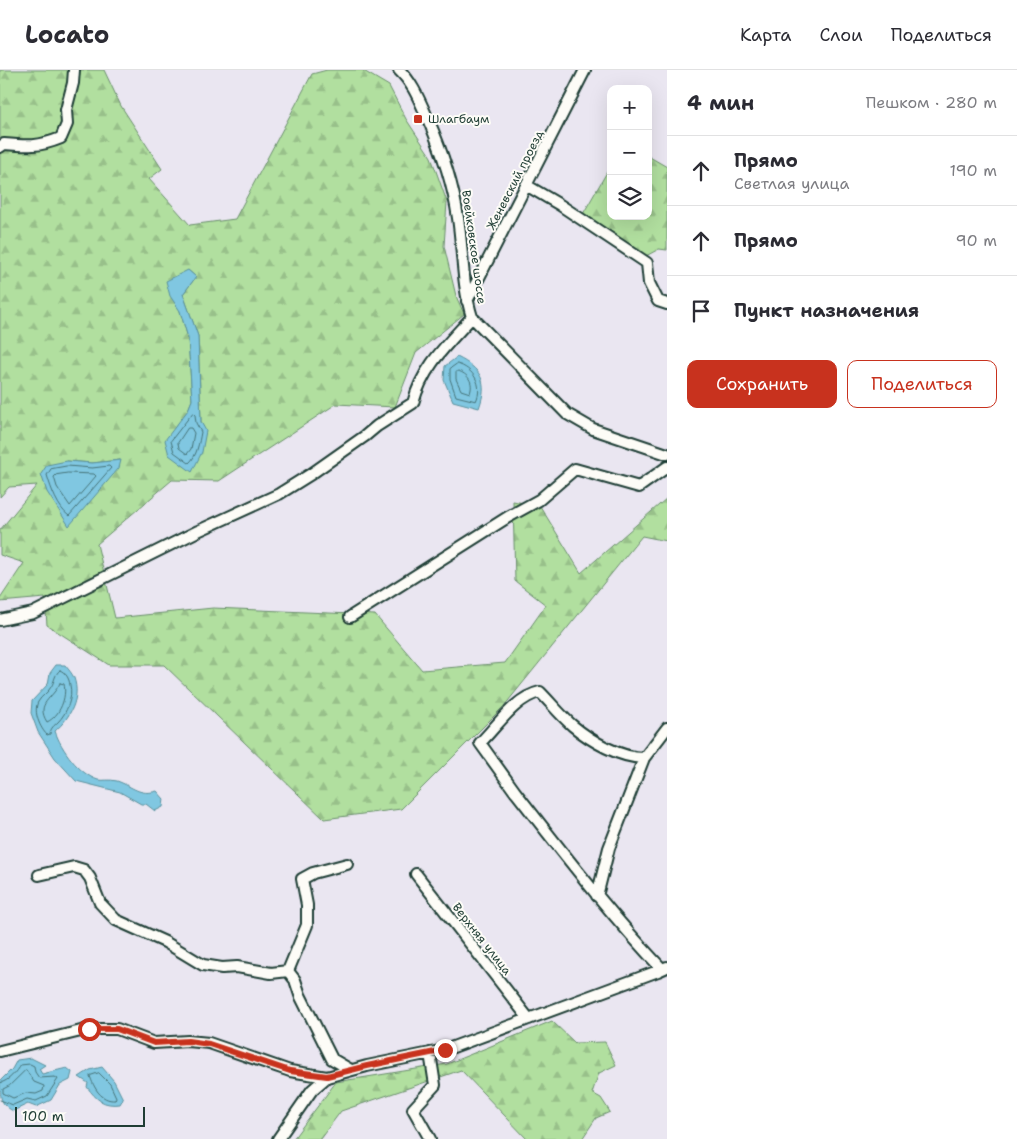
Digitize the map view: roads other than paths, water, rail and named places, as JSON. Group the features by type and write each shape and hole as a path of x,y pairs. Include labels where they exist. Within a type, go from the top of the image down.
{"street":[{"path":"0,147 4,144 44,145 61,138 67,124 66,110 73,83 74,70"},
{"name":"Женевский проезд","path":"467,301 585,70"},
{"name":"Воейковское шоссе","path":"402,71 417,95 438,144 451,181 458,218 467,301 472,317 567,414 593,429 667,454"},
{"path":"526,185 560,204 647,263 649,283 658,301 667,304"},
{"path":"0,620 33,613 198,531 279,494 311,474 365,436 376,426 413,403 417,386 424,372 472,317"},
{"path":"350,617 538,500 575,469 639,487 667,467"},
{"path":"0,1050 89,1029 117,1029 154,1043 188,1041 209,1044 290,1071 327,1076 445,1050 665,968 629,934 597,896 480,743 516,706 533,694 540,692 573,726 590,738 615,751 634,758 644,758"},
{"path":"597,896 608,848 644,758 667,728"},
{"path":"288,971 307,925 307,905 302,878 348,864"},
{"path":"39,875 74,867 84,870 90,878 100,904 116,920 165,942 203,964 271,973 288,971"},
{"name":"Верхняя улица","path":"416,874 529,1019"},
{"path":"288,971 332,1059 351,1070"},
{"path":"430,1053 435,1085 413,1109 430,1139"},
{"path":"278,1139 312,1090 327,1076 332,1059"}],"water":[{"path":"188,270 196,277 183,294 198,336 201,422 206,431 202,452 192,472 169,455 165,440 188,410 192,400 188,338 180,311 170,296 166,281"},
{"path":"457,357 472,366 481,377 483,390 479,408 453,401 444,380 445,366"},
{"path":"121,460 119,468 69,526 47,492 41,474 47,465 67,461 92,463"},
{"path":"56,665 65,665 73,676 76,685 73,707 55,731 66,753 78,767 98,780 117,781 141,792 157,791 164,799 163,807 155,811 146,804 141,804 120,792 76,781 55,758 38,732 31,713 32,701 48,684 50,673"},
{"path":"31,1058 45,1065 39,1069 42,1074 67,1068 72,1072 70,1080 60,1085 51,1100 36,1107 28,1104 13,1111 3,1103 0,1081 12,1069 17,1060"},
{"path":"102,1067 114,1081 123,1099 120,1104 109,1104 101,1101 87,1087 88,1083 79,1077 90,1070"}],"place":[{"name":"Шлагбаум","path":"418,119"}]}
